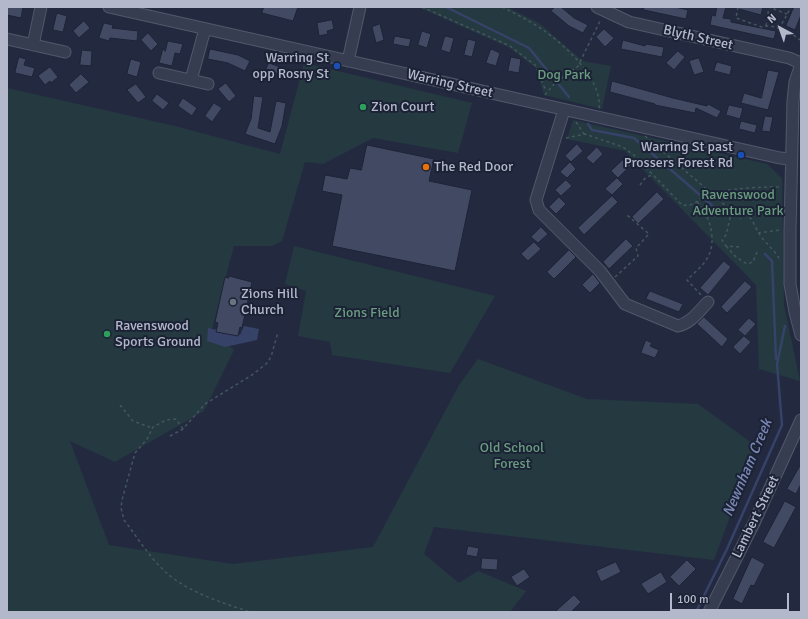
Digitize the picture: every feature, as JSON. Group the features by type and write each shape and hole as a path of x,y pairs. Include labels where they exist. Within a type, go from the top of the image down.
{"street":[{"path":"33,45 41,7"},
{"name":"Warring Street","path":"109,7 598,118 780,158 791,159"},
{"path":"348,61 360,7"},
{"name":"Blyth Street","path":"601,9 628,22 789,58 801,63"},
{"path":"191,80 204,29"},
{"path":"7,39 65,52"},
{"path":"801,63 794,90 791,159 790,266 792,296 801,335"},
{"path":"159,73 208,84"},
{"path":"568,111 556,136 536,200 539,210 610,282 625,304 678,326 685,324 708,302"},
{"name":"Lambert Street","path":"709,612 798,436 801,420"}],"path":[{"path":"422,7 510,46 535,65 546,92"},
{"path":"502,7 542,29 581,63 599,92 601,100 598,118"},
{"path":"738,7 736,18 762,27 766,26 780,29 800,40"},
{"path":"766,26 768,7 787,14"},
{"path":"780,29 791,7"},
{"path":"541,104 546,92 581,63 601,9"},
{"path":"568,111 585,134 623,147 635,156 682,205 688,206 697,202 705,195 712,193 764,187 784,187"},
{"path":"641,127 645,138 741,219"},
{"path":"556,136 566,138 585,134"},
{"path":"640,184 646,177 653,174"},
{"path":"697,202 704,209 713,238 708,256 687,280 708,302"},
{"path":"757,252 753,262 747,264 736,257 723,244 722,238 726,235 730,218 736,214 746,215 750,218 758,233 775,252 781,265 790,266"},
{"path":"610,282 638,256 636,248 649,234 627,215"},
{"path":"758,233 783,230"},
{"path":"726,246 739,248"},
{"path":"170,436 183,429 205,404 252,375 266,364 271,357 278,332"},
{"path":"120,405 133,421 152,428"},
{"path":"183,429 176,419 158,423 152,428 147,439 135,453 122,500 121,508 124,520 158,564 169,575 186,586 250,612"}],"green space":[{"name":"Dog Park","path":"418,7 507,7 539,23 583,61 611,66 602,109 544,95 536,68 508,47"},
{"name":"Old School Forest","path":"304,63 472,103 458,153 373,138 323,164 305,162 282,241 272,246 234,246 212,329 234,350 204,411 115,462 70,441 109,545 233,564 373,547 459,385 478,359 587,399 698,404 756,446 714,560 434,527 424,554 459,583 478,571 526,591 510,612 7,612 7,88 175,126 280,154"},
{"name":"Ravenswood Adventure Park","path":"573,120 767,164 782,178 784,305 800,381 759,369 756,285 625,151 567,139"},
{"name":"Zions Field","path":"294,246 495,296 450,373 332,355 330,342 298,336 306,291 285,284"}],"water":[{"path":"244,326 259,329 257,340 225,347 207,341 208,328 240,335"}],"building":[{"path":"7,7 23,7 21,18 7,15"},
{"path":"264,7 298,7 293,21 262,13"},
{"path":"555,7 561,7 574,18 588,25 583,33 569,26 551,11"},
{"path":"644,7 675,7 688,10 686,19 644,10"},
{"path":"717,7 726,7 723,18 731,19 731,22 776,31 774,39 710,25 712,15 715,16"},
{"path":"739,7 763,7 761,15 739,9"},
{"path":"794,7 801,7 801,15 795,30 786,26"},
{"path":"57,13 67,16 63,32 53,30"},
{"path":"332,20 334,29 327,31 328,34 319,36 317,23"},
{"path":"84,21 90,28 79,38 73,31"},
{"path":"104,23 113,25 112,28 138,31 137,41 110,38 109,41 99,38"},
{"path":"380,24 384,40 376,43 372,27"},
{"path":"604,29 614,38 605,47 596,37"},
{"path":"422,31 431,34 427,48 418,45"},
{"path":"148,33 158,44 151,51 141,40"},
{"path":"395,36 411,39 409,47 393,44"},
{"path":"445,36 454,38 450,53 441,50"},
{"path":"468,39 476,41 472,57 464,55"},
{"path":"623,40 645,46 646,44 664,47 662,57 621,49"},
{"path":"168,41 183,44 180,54 175,53 172,66 159,63 163,48 165,51"},
{"path":"210,49 238,55 250,61 245,71 228,63 208,59"},
{"path":"491,49 500,53 496,66 486,63"},
{"path":"82,50 92,51 91,66 80,65"},
{"path":"678,51 685,57 674,70 666,63"},
{"path":"19,57 26,59 24,65 35,68 32,77 15,73"},
{"path":"511,57 521,59 519,73 508,71"},
{"path":"699,58 704,72 694,75 689,61"},
{"path":"131,59 141,62 137,77 127,74"},
{"path":"717,62 732,66 730,75 714,71"},
{"path":"269,63 291,71 288,78 266,69"},
{"path":"50,67 58,77 51,83 50,81 45,85 38,76"},
{"path":"768,70 779,72 768,110 741,103 744,93 761,98"},
{"path":"81,74 89,82 76,93 69,85"},
{"path":"612,81 673,98 707,106 708,104 721,111 717,118 696,108 695,113 655,105 610,92"},
{"path":"226,83 236,96 229,102 218,89"},
{"path":"136,84 146,97 138,103 127,90"},
{"path":"157,94 169,103 163,110 152,101"},
{"path":"254,96 263,97 258,128 270,132 276,101 286,103 282,126 275,144 245,134 251,119"},
{"path":"183,98 197,108 192,116 178,106"},
{"path":"214,103 222,108 212,122 205,116"},
{"path":"729,105 743,108 740,119 726,115"},
{"path":"765,116 773,117 770,132 762,131"},
{"path":"741,121 757,125 755,133 739,129"},
{"path":"577,144 583,151 571,162 565,156"},
{"path":"367,145 434,159 429,181 472,190 455,271 332,246 342,195 322,191 325,175 347,179 350,168 361,170"},
{"path":"597,147 603,154 593,164 586,158"},
{"path":"625,158 631,165 618,178 611,171"},
{"path":"570,162 576,169 567,178 560,172"},
{"path":"617,178 623,184 612,195 605,189"},
{"path":"566,180 572,186 561,196 555,190"},
{"path":"657,192 664,199 638,224 632,217"},
{"path":"612,196 618,202 584,235 578,228"},
{"path":"559,197 566,204 556,214 549,207"},
{"path":"541,227 548,234 538,243 531,237"},
{"path":"626,239 633,246 609,269 603,262"},
{"path":"534,242 541,249 528,261 521,254"},
{"path":"569,250 576,257 554,279 547,272"},
{"path":"724,261 731,267 708,295 700,288"},
{"path":"593,274 600,283 590,293 582,285"},
{"name":"Zions Hill Church","path":"229,276 252,282 242,328 240,327 238,336 216,332 218,323 215,322 225,277 228,278"},
{"path":"745,281 752,287 727,313 721,307"},
{"path":"650,291 683,304 679,312 646,299"},
{"path":"704,317 728,339 722,347 697,324"},
{"path":"749,318 756,324 745,336 738,330"},
{"path":"744,336 751,342 740,354 733,347"},
{"path":"646,340 652,343 650,346 659,350 655,358 641,353"},
{"path":"801,464 801,484 796,494 787,489"},
{"path":"785,501 796,507 774,548 763,542"},
{"path":"468,546 479,548 477,557 466,555"},
{"path":"752,557 765,564 754,586 751,585 742,604 733,599"},
{"path":"482,558 498,559 497,570 481,569"},
{"path":"687,560 696,569 679,586 670,577"},
{"path":"616,562 621,572 601,582 596,571"},
{"path":"524,569 530,577 517,586 511,577"},
{"path":"661,572 667,582 648,594 641,584"},
{"path":"574,595 581,602 571,612 555,612"}],"waterway":[{"path":"446,7 529,48 569,97"},
{"path":"588,124 592,130 634,138 722,214"},
{"path":"765,254 772,261 776,359"},
{"name":"Newnham Creek","path":"696,612 727,549 782,425 777,364 785,326"}],"place":[{"name":"Warring St opp Rosny St","path":"337,66"},
{"name":"Zion Court","path":"363,107"},
{"name":"Warring St past Prossers Forest Rd","path":"741,155"},
{"name":"The Red Door","path":"426,167"},
{"name":"Zions Hill Church","path":"233,302"},
{"name":"Ravenswood Sports Ground","path":"107,334"}]}
